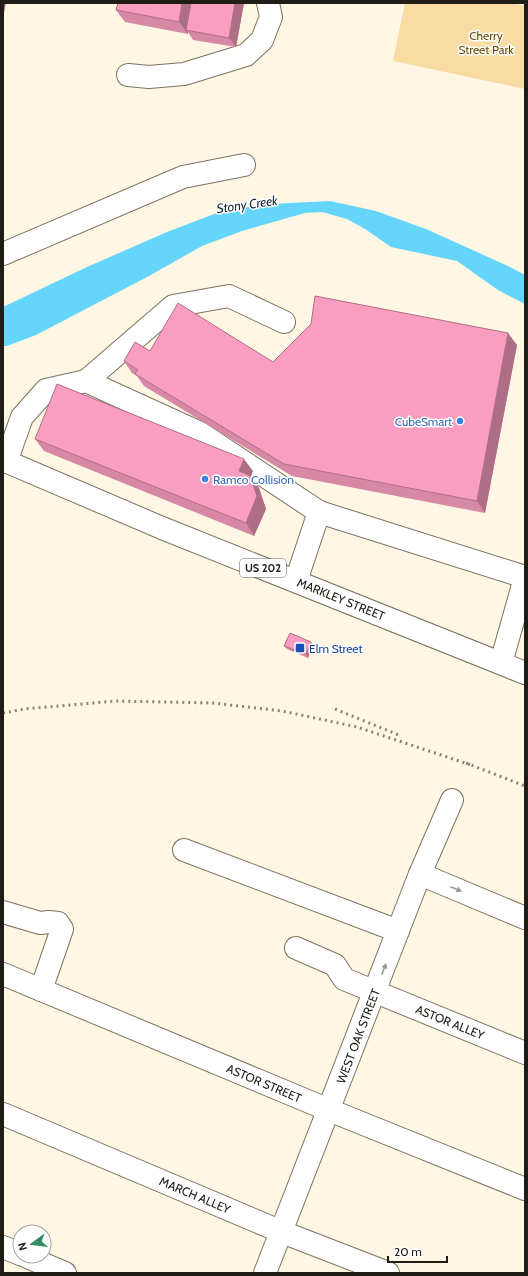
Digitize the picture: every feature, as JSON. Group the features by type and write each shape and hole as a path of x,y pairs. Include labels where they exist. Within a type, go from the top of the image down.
{"main road":[{"path":"128,75 149,77 184,74 246,55 262,40 271,17 268,3"},
{"path":"3,254 183,177 244,165"},
{"path":"5,461 22,417 46,390 86,381 173,306 229,296 284,322"},
{"path":"86,381 200,433 319,512 525,577 501,663"},
{"name":"MARKLEY STREET","path":"5,461 162,528 525,673"},
{"path":"296,581 319,512"},
{"name":"WEST OAK STREET","path":"265,1273 420,874 452,800"},
{"path":"184,850 398,931"},
{"path":"420,874 525,918"},
{"path":"3,912 40,923 58,923 62,930 41,990"},
{"name":"ASTOR ALLEY","path":"296,948 335,965 344,979 525,1053"},
{"name":"ASTOR STREET","path":"3,974 329,1110 525,1189"},
{"name":"MARCH ALLEY","path":"3,1114 282,1232 388,1273"},
{"path":"44,1264 65,1273"}],"green space":[{"name":"Cherry Street Park","path":"405,3 512,3 525,6 525,89 393,61"}],"water":[{"path":"330,201 376,211 426,229 508,266 525,275 525,304 498,290 457,261 391,247 365,229 347,219 322,212 305,213 242,231 202,246 149,276 36,335 7,346 3,346 3,307 87,267 167,232 214,214 270,204"}],"building":[{"path":"118,3 182,3 179,22 116,10"},
{"path":"191,3 235,3 229,38 186,30"},
{"path":"315,296 508,333 477,501 284,464 135,374 138,370 124,361 135,342 150,351 178,303 273,362 311,324"},
{"path":"57,384 244,459 239,471 250,476 257,496 246,523 35,439"},
{"path":"290,633 311,642 306,654 284,646"}],"railway":[{"path":"3,713 24,709 116,701 213,703 282,711 357,727 471,765"},
{"path":"335,709 401,736"},
{"path":"466,763 525,786"}],"place":[{"name":"CubeSmart","path":"460,421"},
{"name":"Ramco Collision","path":"205,479"},
{"name":"Elm Street","path":"300,648"}],"water label":[{"name":"Stony Creek","path":"247,204"}]}
